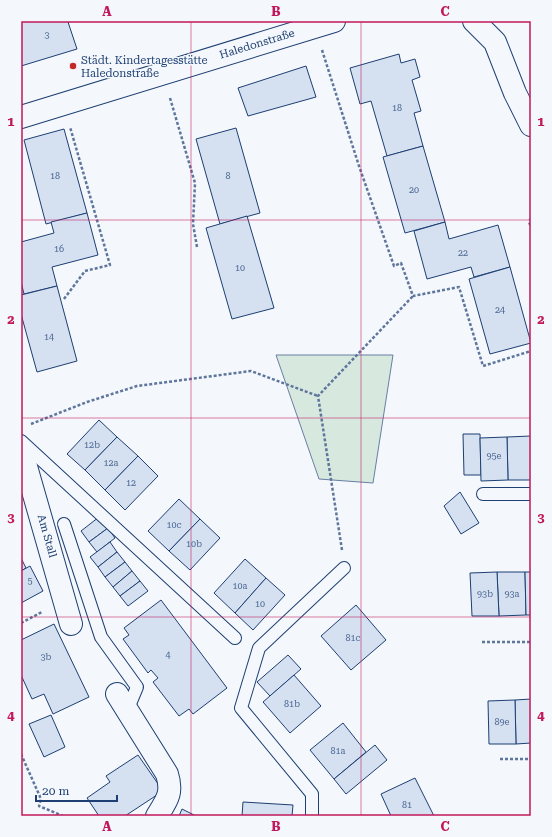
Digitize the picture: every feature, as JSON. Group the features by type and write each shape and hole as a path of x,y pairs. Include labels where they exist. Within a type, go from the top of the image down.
{"street":[{"path":"474,21 495,42 515,93 531,125"},
{"name":"Haledonstraße","path":"21,117 324,24"},
{"name":"Am Stall","path":"21,449 71,624"},
{"path":"122,702 167,774 170,784 170,793 157,816"}],"lane":[{"path":"21,441 235,638"},
{"path":"483,494 531,494"},
{"path":"64,524 101,636 137,687 122,702"},
{"path":"312,816 312,794 241,708 259,648 344,568"}],"path":[{"path":"324,24 360,166 394,266 401,263 414,296"},
{"path":"162,73 195,183 192,224 197,247"},
{"path":"64,104 110,265 85,271 64,299"},
{"path":"531,218 531,227"},
{"path":"318,396 414,296 459,287 483,366 531,351"},
{"path":"28,425 87,402 137,386 251,371 318,396"},
{"path":"318,396 344,568"},
{"path":"482,642 531,642"},
{"path":"21,754 41,799 38,806 63,816"},
{"path":"500,759 531,759"}],"shaded area":[{"path":"276,355 393,355 373,483 319,479"}],"building":[{"path":"21,21 74,21 68,22 77,49 21,66"},
{"path":"399,54 401,63 415,59 420,77 412,80 421,111 414,113 423,146 387,156 371,101 360,104 350,68"},
{"path":"306,66 316,97 248,116 238,88"},
{"path":"236,128 260,213 220,224 196,139"},
{"path":"64,129 87,213 46,224 24,140"},
{"path":"423,146 445,222 405,233 383,157"},
{"path":"87,213 98,255 52,267 57,286 24,294 21,282 21,242 54,233 51,222"},
{"path":"247,216 274,308 232,319 206,228"},
{"path":"445,222 449,239 498,225 510,267 474,277 471,267 427,279 414,231"},
{"path":"510,267 531,343 490,354 469,279"},
{"path":"57,286 77,361 37,372 21,314 21,295"},
{"path":"99,420 117,437 85,470 67,454"},
{"path":"463,434 480,434 481,475 464,475"},
{"path":"531,436 531,480 508,480 507,437"},
{"path":"117,437 138,456 105,490 85,470"},
{"path":"507,437 508,480 481,481 480,438"},
{"path":"138,456 158,476 125,510 105,490"},
{"path":"460,492 479,523 461,534 444,506"},
{"path":"179,499 200,519 169,551 148,531"},
{"path":"99,517 108,528 89,542 81,531"},
{"path":"200,519 220,538 190,570 169,551"},
{"path":"108,528 115,538 97,552 89,542"},
{"path":"110,542 117,552 98,567 90,557"},
{"path":"117,552 125,562 105,577 98,567"},
{"path":"21,558 26,568 21,571"},
{"path":"245,559 266,578 235,613 214,593"},
{"path":"125,562 132,571 113,587 105,577"},
{"path":"30,566 43,591 21,603 21,571"},
{"path":"132,571 140,581 120,596 113,587"},
{"path":"497,572 525,572 526,615 499,616"},
{"path":"497,572 499,616 472,616 470,573"},
{"path":"525,572 531,572 531,615 526,615"},
{"path":"266,578 285,595 253,630 235,613"},
{"path":"140,581 148,591 128,606 120,596"},
{"path":"161,600 227,688 193,714 189,709 179,716 153,682 158,678 151,670 148,673 123,639 129,635 124,628"},
{"path":"356,605 386,640 351,670 321,636"},
{"path":"54,624 89,697 53,714 44,694 32,699 21,675 21,640"},
{"path":"288,655 301,669 270,696 257,682"},
{"path":"294,675 321,706 290,733 263,702"},
{"path":"531,699 531,743 516,744 515,700"},
{"path":"515,700 516,744 489,744 488,701"},
{"path":"51,715 65,747 44,757 29,724"},
{"path":"343,723 366,752 334,779 310,750"},
{"path":"375,745 387,760 346,794 334,779"},
{"path":"138,755 163,791 125,816 99,816 87,798 110,782 106,776"},
{"path":"415,778 434,816 391,816 381,794"},
{"path":"243,802 293,805 292,816 242,816"},
{"path":"182,809 196,816 179,816"}],"place":[{"name":"Städt. Kindertagesstätte Haledonstraße","path":"73,66"}]}
